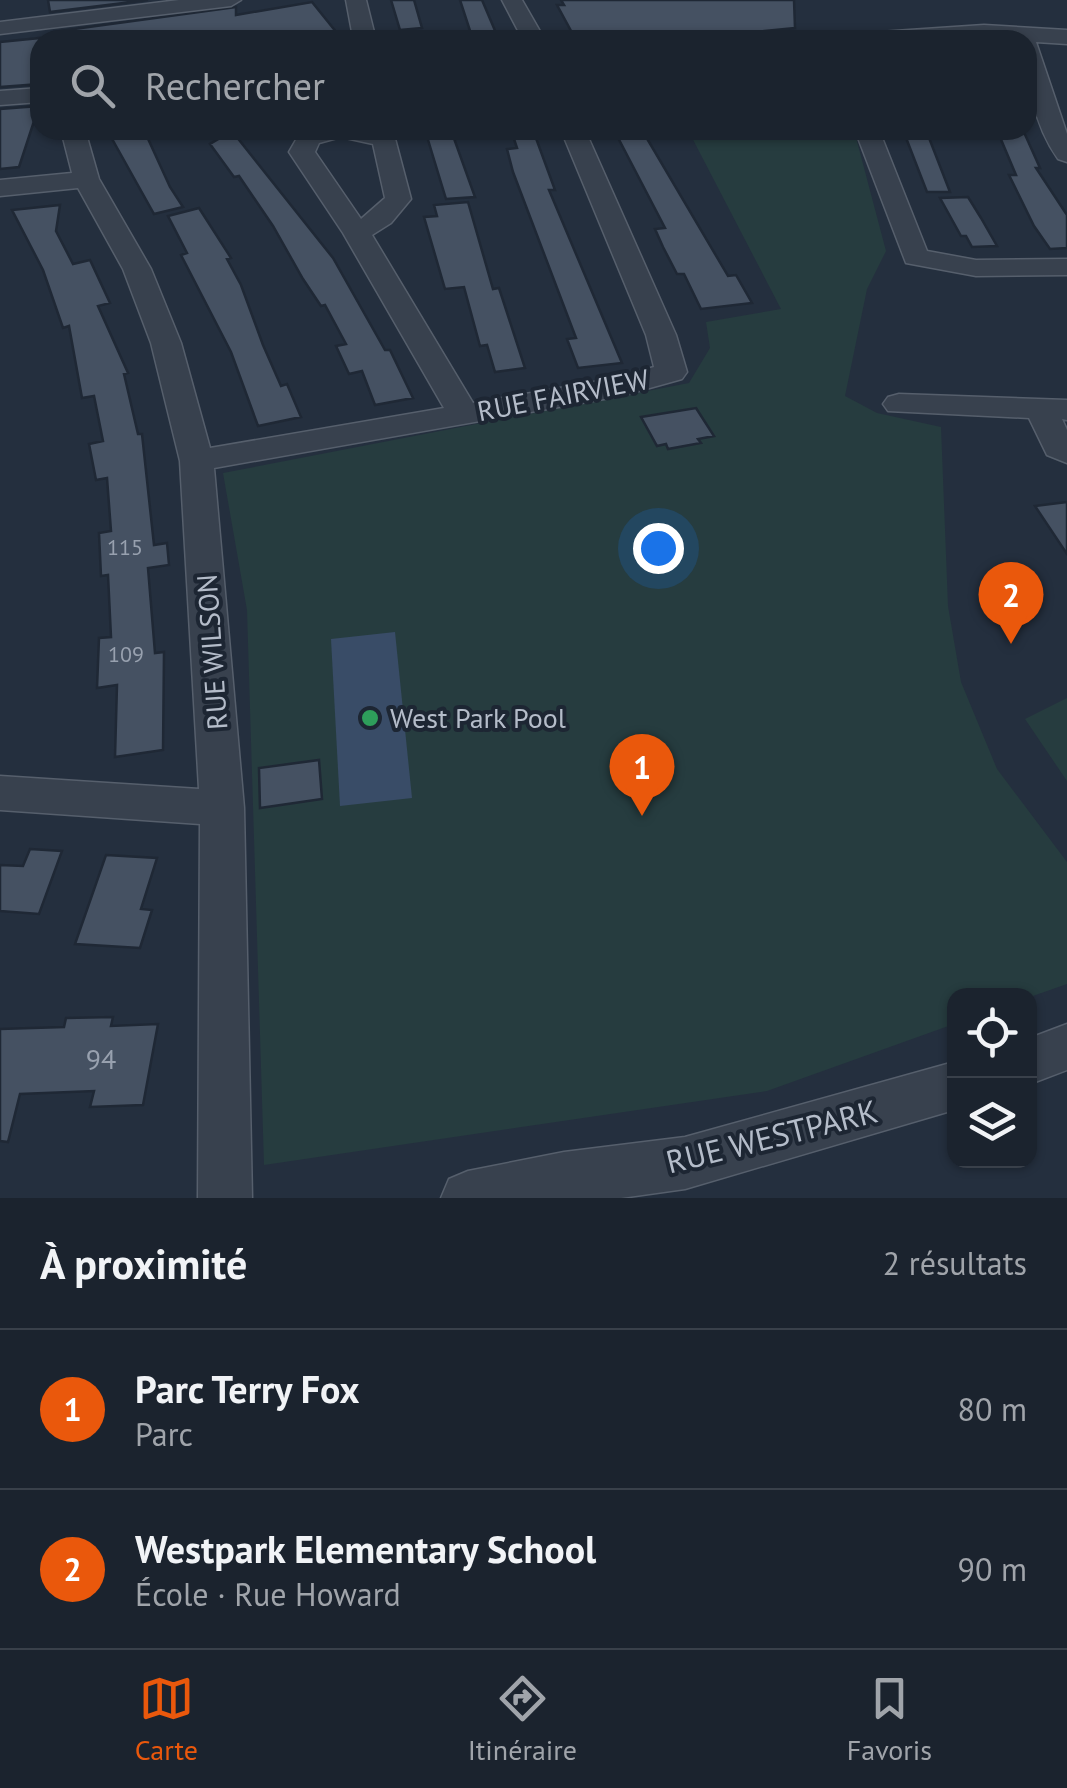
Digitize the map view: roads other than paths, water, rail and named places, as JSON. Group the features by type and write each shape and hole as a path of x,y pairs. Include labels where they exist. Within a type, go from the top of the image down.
{"street":[{"path":"12,0 3,28 230,0"},
{"path":"356,0 363,30"},
{"path":"512,0 528,30"},
{"path":"1037,39 1067,37"},
{"path":"1037,76 1056,138 1067,154"},
{"path":"0,98 30,95"},
{"name":"RUE WILSON","path":"76,140 86,179 137,268 166,342 197,461 222,808 225,1198"},
{"path":"309,140 302,152 357,234 464,414"},
{"path":"357,234 382,217 398,198 385,140"},
{"name":"RUE FAIRVIEW","path":"197,461 622,387 671,372 661,335 577,140"},
{"path":"871,140 916,256 976,268 1067,267"},
{"path":"0,188 86,179"},
{"path":"899,404 1054,410 1059,448 1067,452"},
{"path":"0,793 222,808"},
{"path":"1037,1058 1067,1047"},
{"name":"RUE WESTPARK","path":"468,1198 564,1179 685,1163 947,1088"}],"water":[{"name":"West Park Pool","path":"395,632 412,798 340,806 331,639"}],"place":[{"name":"Westpark Elementary School","path":"1011,644"},
{"name":"West Park Pool","path":"370,718"},
{"name":"Parc Terry Fox","path":"642,816"}]}
